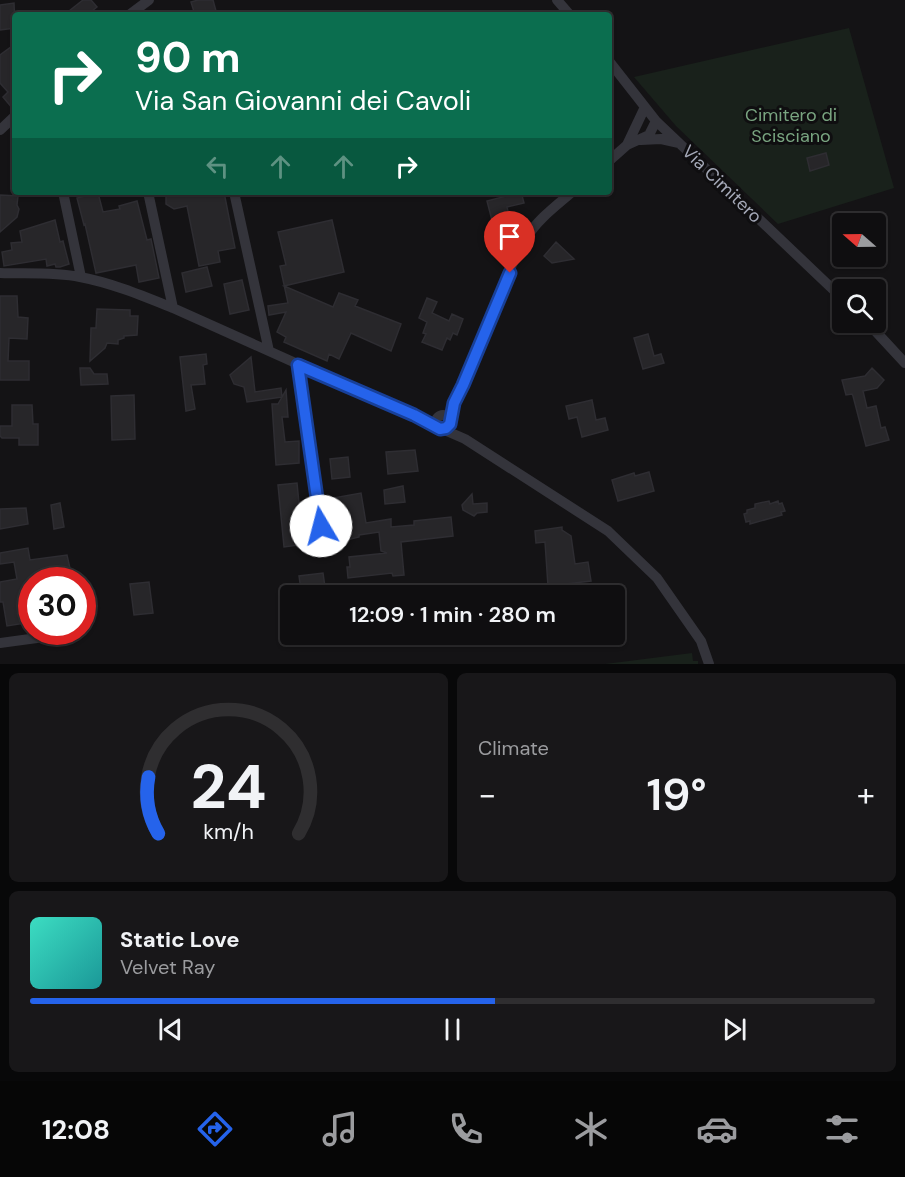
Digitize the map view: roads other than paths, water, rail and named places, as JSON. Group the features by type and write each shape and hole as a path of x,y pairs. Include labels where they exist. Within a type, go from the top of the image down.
{"street":[{"path":"133,12 149,0"},
{"path":"557,0 567,12"},
{"name":"Via Cimitero","path":"612,65 656,121 832,288"},
{"path":"627,145 645,107"},
{"path":"0,130 12,120"},
{"path":"612,158 627,145 649,135 656,121"},
{"path":"640,140 661,139 682,144"},
{"path":"64,195 81,277"},
{"path":"149,195 173,308"},
{"path":"235,195 269,351"},
{"path":"443,421 463,385 526,238 537,224 569,195"},
{"path":"0,273 64,274 130,291 414,415 443,421 465,439 608,531 657,578 701,641 709,664"},
{"path":"877,333 905,363"},
{"path":"298,365 324,549"},
{"path":"0,643 18,641"}],"park label":[{"name":"Cimitero di Scisciano","path":"791,125"}]}
